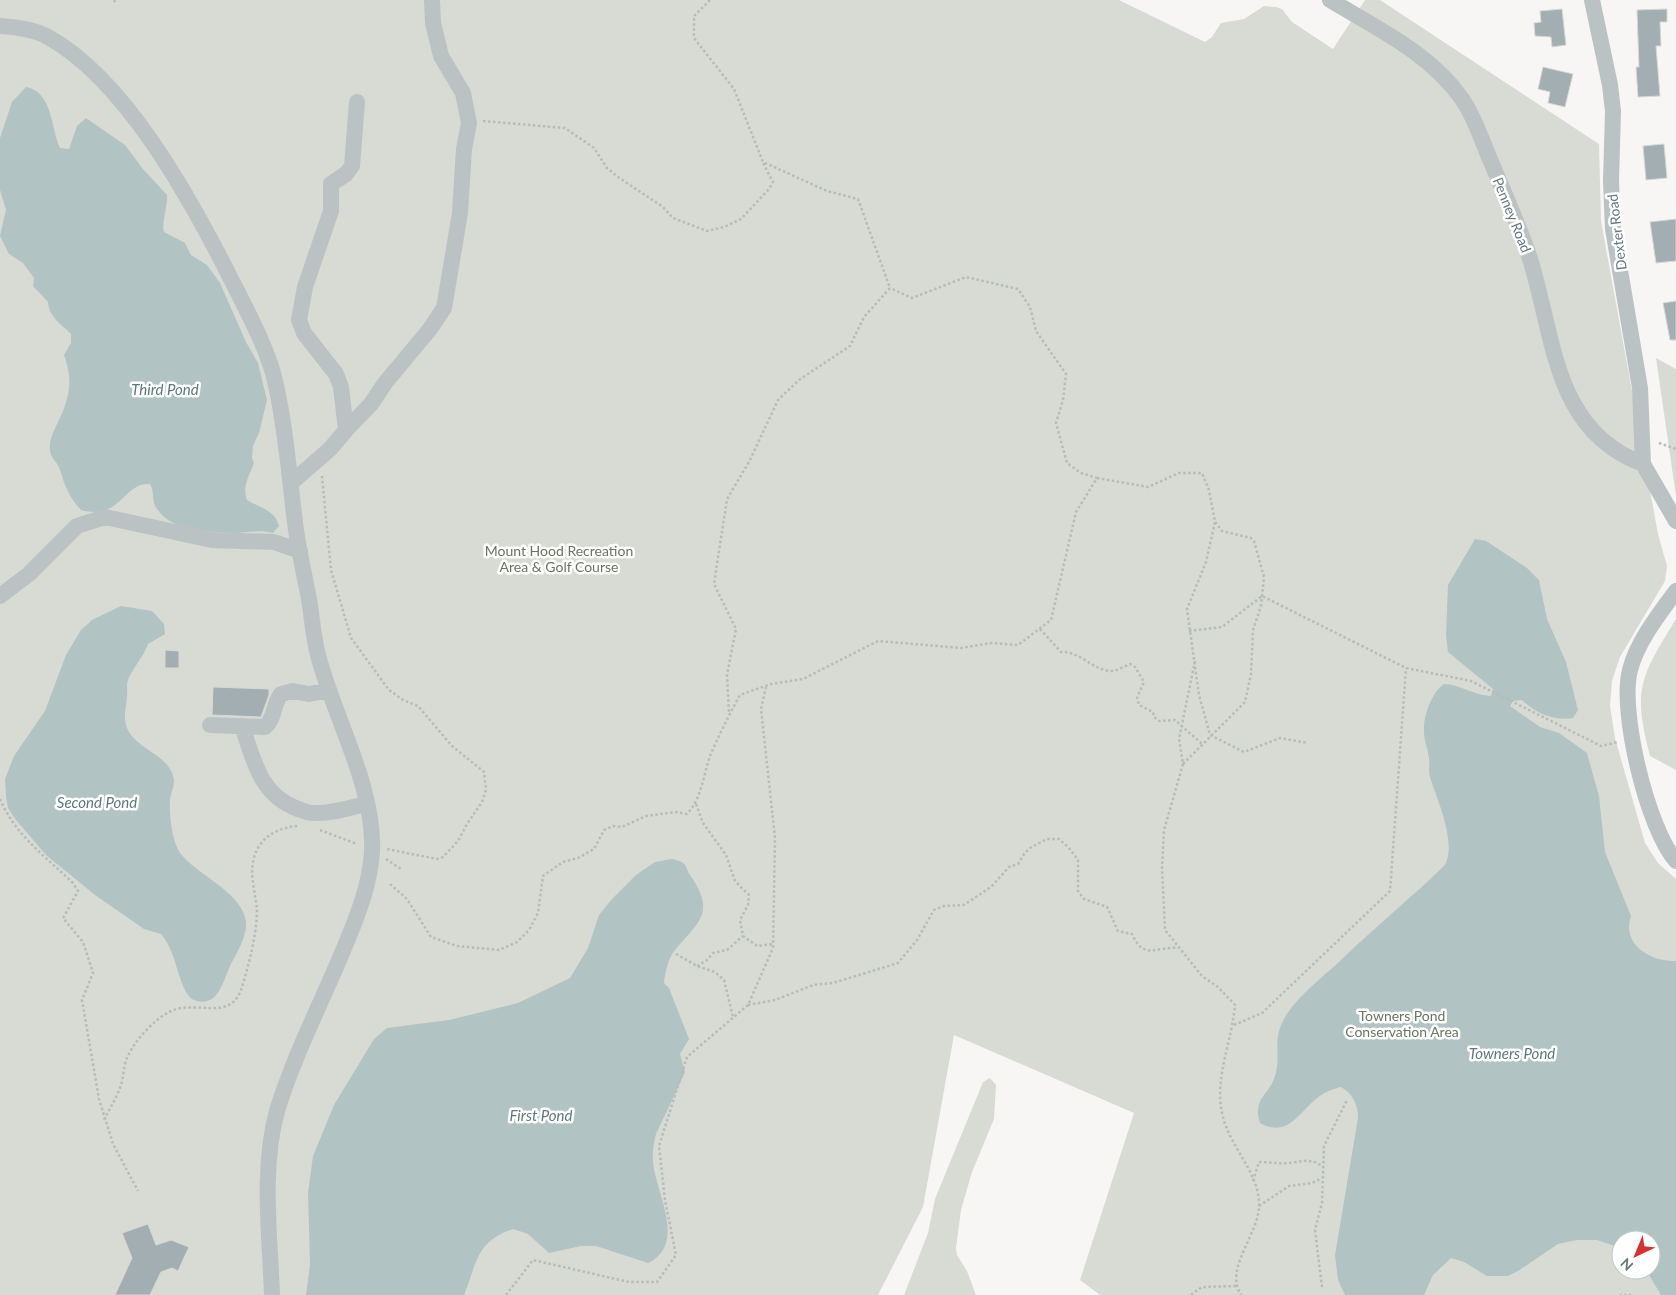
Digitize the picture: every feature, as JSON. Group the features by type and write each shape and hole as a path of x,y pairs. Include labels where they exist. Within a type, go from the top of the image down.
{"street":[{"path":"291,483 330,449 372,404 385,383 430,329 444,308 460,213 464,149 470,123 462,93 441,56 433,23 432,0"},
{"name":"Penney Road","path":"1330,0 1417,54 1439,72 1464,100 1530,258 1560,376 1569,396 1579,415 1597,437 1629,458 1643,464"},
{"name":"Dexter Road","path":"1592,0 1613,110 1611,181 1614,229 1640,388 1643,464"},
{"path":"0,26 29,30 49,37 91,71 121,102 147,135 192,204 244,305 274,376 284,421 300,551 317,653 356,766 366,804 372,842 369,878 343,950 301,1045 281,1099 271,1140 269,1196 272,1295"},
{"path":"346,430 341,387 336,374 324,356 304,333 299,320 305,287 331,211 331,184 346,174 352,166 357,102"},
{"path":"1643,464 1676,521"},
{"path":"0,596 29,574 78,526 105,517 212,540 274,542 300,551"},
{"path":"1676,591 1652,627 1633,662 1628,675 1627,708 1630,739 1654,820 1662,841 1676,860"},
{"path":"210,725 267,726 277,700 287,692 309,694 329,690"},
{"path":"242,726 255,764 266,787 282,803 311,814 339,811 366,804"}],"path":[{"path":"114,0 116,4"},
{"path":"503,124 565,128 594,148 612,173 663,207 673,218 707,231 724,227 741,219 769,189 773,182 734,89 694,38 694,16 710,0"},
{"path":"763,162 827,191 858,199 890,288 912,298 966,277 1018,289 1030,307 1036,331 1066,374 1063,400 1056,423 1067,463 1081,473 1097,478 1148,487 1179,473 1202,473 1209,490 1215,522 1206,562 1187,609 1199,695 1210,736 1244,752 1280,738 1308,743"},
{"path":"729,714 727,675 736,629 714,584 727,499 750,462 778,400 799,380 850,346 864,316 890,288"},
{"path":"390,884 407,899 431,937 457,946 499,950 517,942 529,930 538,913 543,876 563,862 578,858 594,848 604,830 613,826 622,827 646,816 676,812 687,814 696,804 710,758 729,714 740,695 771,684 803,679 878,641 960,648 991,643 1018,646 1040,629 1051,620 1076,512 1097,478"},
{"path":"1183,764 1245,702 1251,674 1253,630 1262,596 1264,577 1254,541 1251,538 1222,531 1215,522"},
{"path":"1189,631 1222,627 1262,596"},
{"path":"1262,596 1406,668 1470,681 1601,746"},
{"path":"1040,629 1061,652 1071,651 1095,666 1112,671 1130,664 1135,667 1144,682 1137,698 1139,705 1153,712 1154,717 1159,721 1176,720 1202,744"},
{"path":"1195,661 1179,739 1183,764 1164,830 1162,868 1165,930 1202,976 1218,987 1235,1005 1234,1025 1220,1082 1220,1101 1223,1119 1253,1182 1259,1206 1245,1252 1237,1267 1236,1286 1241,1295"},
{"path":"1234,1025 1262,1013 1390,891 1406,668"},
{"path":"748,1006 773,944 775,838 761,709 766,686"},
{"path":"0,799 6,813 18,831 73,883 78,891 63,918 84,942 93,973 82,1000 99,1099 113,1144 138,1191"},
{"path":"696,804 703,823 726,855 735,882 749,895 748,905 740,920 743,936 757,946 773,944"},
{"path":"506,1295 533,1260 629,1282 657,1282 676,1255 665,1200 659,1146 688,1057 748,1006 775,1000 813,985 832,983 898,963 917,940 934,910 944,906 964,905 991,887 1009,867 1018,864 1030,848 1047,838 1059,839 1069,848 1078,860 1078,891 1084,899 1108,907 1118,931 1132,934 1138,947 1144,950 1156,951 1163,947 1179,948"},
{"path":"379,859 390,860 401,869"},
{"path":"696,966 708,960 713,953 727,950 743,936"},
{"path":"676,954 696,966 715,972 724,980 733,1017"},
{"path":"1322,1287 1315,1230 1322,1203 1324,1146 1347,1100"},
{"path":"1253,1182 1259,1162 1286,1163 1301,1160 1318,1163 1323,1167"},
{"path":"1259,1206 1289,1186 1312,1183 1322,1178"},
{"path":"1191,1295 1202,1287 1236,1286"},
{"path":"1619,1295 1631,1295"}],"green space":[{"name":"Mount Hood Recreation Area & Golf Course","path":"0,0 1119,0 1205,42 1212,37 1221,23 1244,19 1264,6 1276,7 1282,9 1292,22 1333,49 1365,0 1380,0 1599,144 1601,221 1658,534 1667,566 1665,581 1620,657 1612,681 1610,706 1615,738 1645,843 1658,863 1676,879 1676,1295 1100,1295 1080,1280 1134,1113 954,1035 923,1207 878,1295 0,1295"},
{"path":"1656,358 1676,369 1676,496"},
{"path":"1676,619 1676,770 1650,756 1641,698 1648,670"},
{"path":"990,1078 996,1085 994,1119 972,1172 961,1210 956,1248 957,1255 967,1271 976,1295 904,1295 928,1233 935,1199 983,1082"}],"water":[{"name":"Third Pond","path":"26,87 35,90 46,103 60,148 69,149 77,126 86,118 125,145 143,169 167,195 163,225 164,232 185,243 191,255 207,265 220,283 246,342 258,363 267,400 259,433 253,446 252,458 254,463 245,490 247,500 274,516 279,526 273,533 263,531 214,532 182,526 164,517 157,509 150,484 141,485 133,489 113,506 105,510 94,512 81,510 70,496 59,467 50,453 50,446 69,391 69,374 64,355 71,343 71,334 53,316 48,302 33,286 34,278 23,263 9,254 0,236 6,210 0,190 0,138 12,102"},
{"name":"Towners Pond","path":"1475,539 1486,541 1527,568 1539,580 1547,619 1566,662 1578,710 1573,718 1566,719 1545,715 1533,709 1522,700 1513,701 1510,706 1540,727 1559,733 1587,753 1599,796 1605,852 1631,916 1630,935 1640,950 1648,955 1666,961 1676,961 1676,1295 1661,1295 1652,1280 1661,1280 1661,1230 1611,1230 1611,1245 1597,1240 1577,1240 1558,1244 1508,1276 1487,1276 1464,1262 1451,1258 1433,1275 1424,1295 1345,1295 1338,1280 1335,1255 1358,1118 1354,1100 1341,1087 1319,1097 1285,1126 1278,1128 1269,1127 1260,1123 1258,1108 1272,1083 1277,1069 1279,1030 1293,1005 1308,989 1445,865 1449,845 1445,821 1429,775 1429,758 1424,726 1426,713 1435,693 1444,684 1491,696 1493,689 1448,652 1446,635 1448,585"},
{"name":"Second Pond","path":"121,606 152,611 164,624 165,634 148,644 130,676 127,684 126,725 136,741 167,764 172,772 174,786 170,799 170,812 173,836 181,854 188,862 226,891 241,908 245,917 246,929 244,936 223,984 214,997 203,1002 195,1000 188,995 181,981 170,948 161,934 144,929 95,895 46,855 8,808 5,779 14,756 45,711 66,655 81,630 92,620"},
{"name":"First Pond","path":"672,859 685,865 699,890 703,901 703,909 696,925 670,957 664,979 664,983 669,988 689,1039 680,1054 685,1072 656,1134 653,1147 655,1174 663,1202 668,1231 666,1243 660,1254 648,1263 596,1246 581,1246 549,1253 528,1234 513,1229 491,1240 484,1247 475,1264 464,1295 306,1295 310,1265 308,1193 313,1156 334,1105 374,1039 387,1028 449,1020 518,1003 570,978 588,948 599,915 612,899 636,875 655,862"}],"building":[{"path":"1562,9 1566,45 1552,47 1551,37 1535,36 1534,23 1541,22 1540,11"},
{"path":"1667,9 1667,22 1660,22 1661,46 1656,46 1660,96 1638,97 1636,67 1639,67 1637,10"},
{"path":"1543,67 1573,74 1565,107 1548,103 1550,92 1538,89"},
{"path":"1664,144 1667,178 1646,180 1643,146"},
{"path":"1676,219 1676,261 1656,263 1650,222"},
{"path":"1676,301 1676,340 1670,340 1663,303"},
{"path":"165,650 179,651 179,668 165,668"},
{"path":"213,687 269,689 269,695 261,717 212,715"},
{"path":"148,1224 156,1245 171,1240 189,1247 178,1271 172,1268 161,1272 150,1295 115,1295 132,1258 122,1233"}],"park label":[{"name":"Towners Pond Conservation Area","path":"1402,1024"}]}
